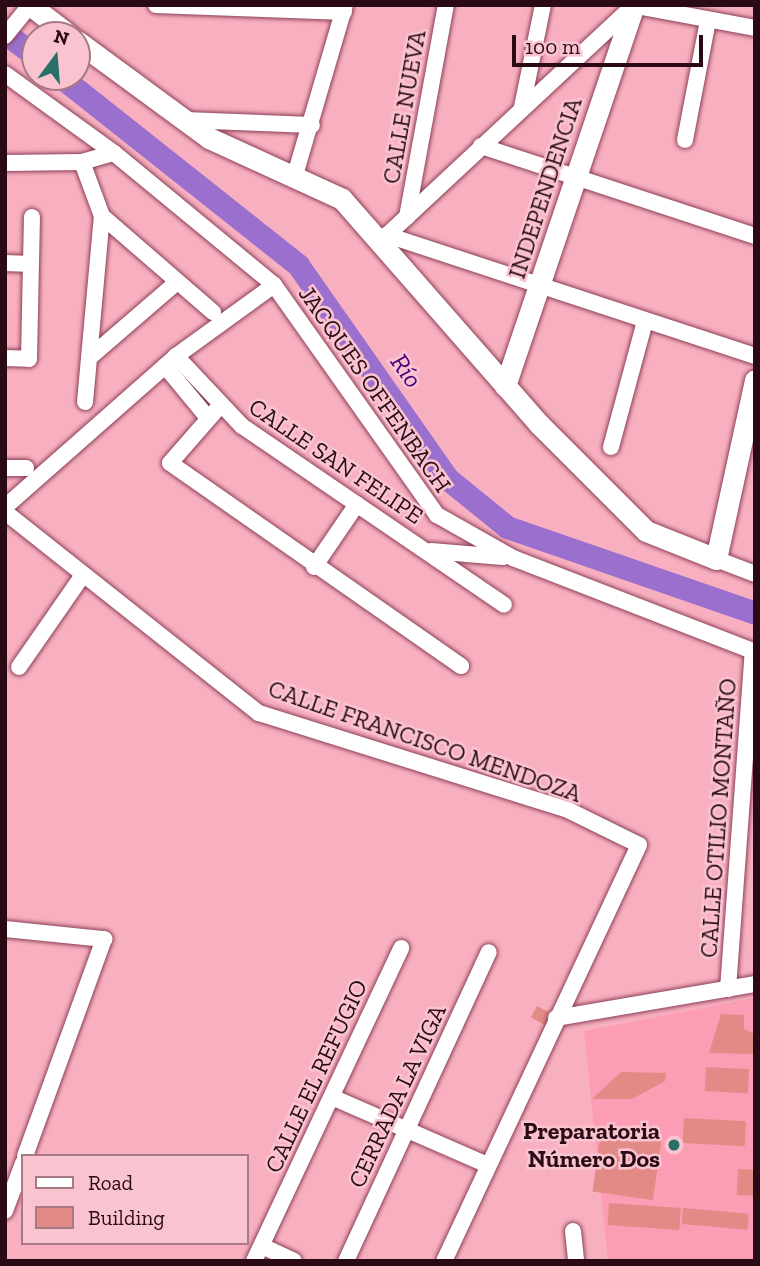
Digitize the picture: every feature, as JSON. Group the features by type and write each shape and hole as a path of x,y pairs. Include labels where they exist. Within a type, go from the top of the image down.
{"street":[{"path":"156,5 344,9 312,125 295,175"},
{"name":"CALLE NUEVA","path":"407,217 446,5"},
{"path":"522,107 543,5"},
{"path":"383,239 633,5 755,28"},
{"name":"INDEPENDENCIA","path":"505,386 633,5"},
{"path":"5,36 28,7 48,21"},
{"path":"685,140 708,20"},
{"path":"91,52 178,119 330,189 383,239 505,386 630,520 755,574"},
{"name":"JACQUES OFFENBACH","path":"5,74 114,153 274,285 437,515 513,558 754,651"},
{"path":"178,119 312,125"},
{"path":"481,146 755,236"},
{"path":"5,163 82,162 114,153"},
{"path":"82,162 102,216 85,402"},
{"path":"102,216 213,312"},
{"path":"5,358 29,359 32,217"},
{"path":"383,239 755,356"},
{"path":"5,263 31,264"},
{"path":"89,358 177,282"},
{"path":"5,510 171,361 274,285"},
{"path":"611,447 645,321"},
{"name":"CALLE SAN FELIPE","path":"171,361 213,413 357,504 504,605"},
{"path":"716,559 754,385"},
{"name":"CALLE SAN FELIPE","path":"213,413 170,463 314,567"},
{"path":"5,468 26,468"},
{"path":"357,504 314,567 461,666"},
{"name":"CALLE FRANCISCO MENDOZA","path":"5,510 259,713 568,810 639,845 556,1018"},
{"path":"428,551 513,558"},
{"path":"19,667 83,575"},
{"name":"CALLE OTILIO MONTAÑO","path":"728,989 754,651"},
{"path":"5,929 104,939 26,1154"},
{"name":"CALLE EL REFUGIO","path":"254,1261 401,948"},
{"name":"CERRADA LA VIGA","path":"346,1261 489,951"},
{"path":"444,1261 556,1018 755,984"},
{"path":"332,1097 488,1165"},
{"path":"5,1210 21,1168"},
{"path":"573,1231 576,1261"},
{"path":"262,1245 294,1261"}],"shaded area":[{"name":"Preparatoria Número Dos","path":"755,998 755,1261 608,1261 584,1031"}],"building":[{"path":"537,1006 552,1014 546,1025 531,1017"},
{"path":"721,1014 744,1015 744,1029 754,1034 755,1054 709,1053"},
{"path":"706,1067 749,1069 748,1093 705,1091"},
{"path":"621,1072 666,1073 665,1081 632,1099 592,1099"},
{"path":"684,1118 746,1121 745,1146 683,1143"},
{"path":"601,1131 661,1139 653,1200 593,1191"},
{"path":"738,1169 755,1170 754,1196 737,1195"},
{"path":"609,1203 681,1208 679,1230 607,1225"},
{"path":"683,1208 749,1214 747,1230 682,1224"}],"waterway":[{"name":"Río","path":"5,33 21,45"},
{"name":"Río","path":"79,91 298,265 448,479 507,527 755,613"}],"place":[{"name":"Preparatoria Número Dos","path":"674,1145"}]}
